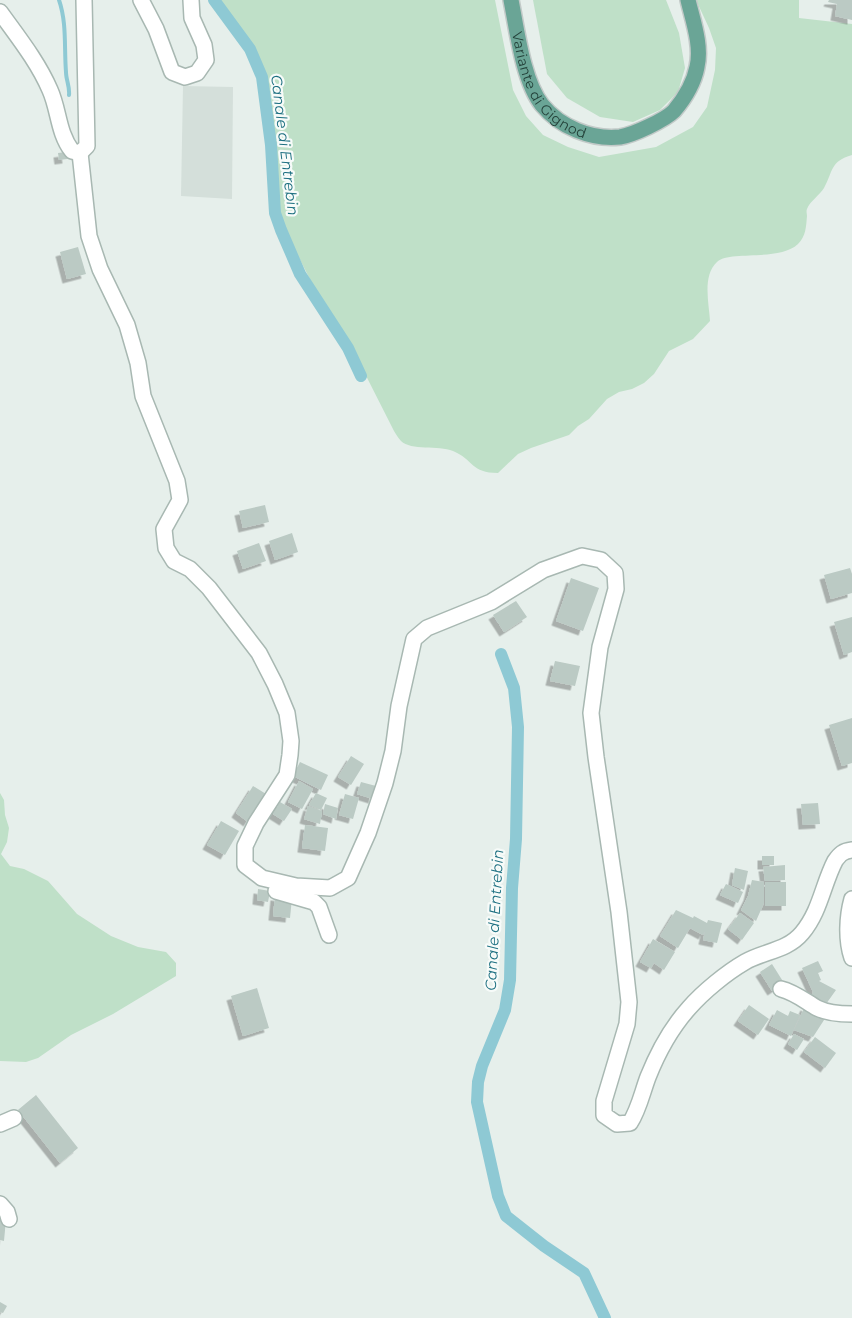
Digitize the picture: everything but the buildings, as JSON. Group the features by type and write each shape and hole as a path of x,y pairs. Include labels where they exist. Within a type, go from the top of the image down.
{"main road":[{"name":"Variante di Gignod","path":"511,0 528,78 542,104 564,124 591,136 620,137 648,128 673,112 690,88 697,66 697,39 688,0"}],"street":[{"path":"73,0 78,10 84,6"},
{"path":"141,0 156,29 172,72 185,77 197,74 206,60 204,44 192,18 191,0"},
{"path":"80,153 87,146 84,6"},
{"path":"0,12 50,88 67,145 72,151 80,153"},
{"path":"80,153 89,236 100,270 127,325 138,363 143,396 177,482 180,500 164,529 166,548 174,561 190,569 210,588 250,640 271,676 287,713 291,748 287,775 256,822 245,846 246,865 262,878 296,886 330,888 348,878 368,833 385,783 393,751 399,706 414,639 427,628 491,602 543,570 582,556 601,560 615,573 616,589 600,647 591,713 619,912 629,1002 627,1024 604,1101 604,1115 617,1124 630,1123 638,1111 644,1090 659,1053 672,1029 689,1008 744,962 780,949 791,943 801,934 816,909 835,860 845,851 852,850"},
{"path":"268,880 276,891 314,902 329,935"},
{"path":"852,899 848,918 848,944 852,958"},
{"path":"781,989 788,990 819,1009 841,1014 852,1014"},
{"path":"0,1124 14,1118"},
{"path":"0,1204 7,1212 9,1219"}],"shaded area":[{"path":"183,86 233,87 232,199 181,196"}],"green space":[{"path":"217,0 495,0 513,90 526,116 543,135 568,147 599,157 656,147 693,127 707,107 715,70 716,48 696,0 799,0 799,18 852,24 852,155 845,157 836,164 824,188 808,206 805,231 803,238 798,244 779,253 732,257 717,262 712,268 708,282 710,321 693,339 669,351 654,374 644,383 632,389 619,392 607,399 589,419 569,435 518,454 498,473 483,471 453,451 405,444 394,431 355,354 319,297 278,214 275,199 276,168 266,82 259,61"},
{"path":"533,0 666,0 679,33 685,68 678,92 660,110 633,122 600,117 567,98 547,74"},
{"path":"0,793 4,800 5,815 9,828 7,842 1,854 10,866 24,869 48,881 77,914 111,936 138,947 166,952 176,963 176,976 113,1014 71,1035 38,1058 26,1062 0,1061"}],"waterway":[{"path":"59,0 64,27 66,75 69,95"},
{"name":"Canale di Entrebin","path":"214,0 250,49 262,77 271,145 275,213 281,230 300,274 348,348 361,376"},
{"name":"Canale di Entrebin","path":"501,654 514,688 518,727 516,839 512,888 510,980 505,1010 482,1066 478,1082 477,1102 498,1196 506,1216 544,1246 584,1273 605,1318"}]}
